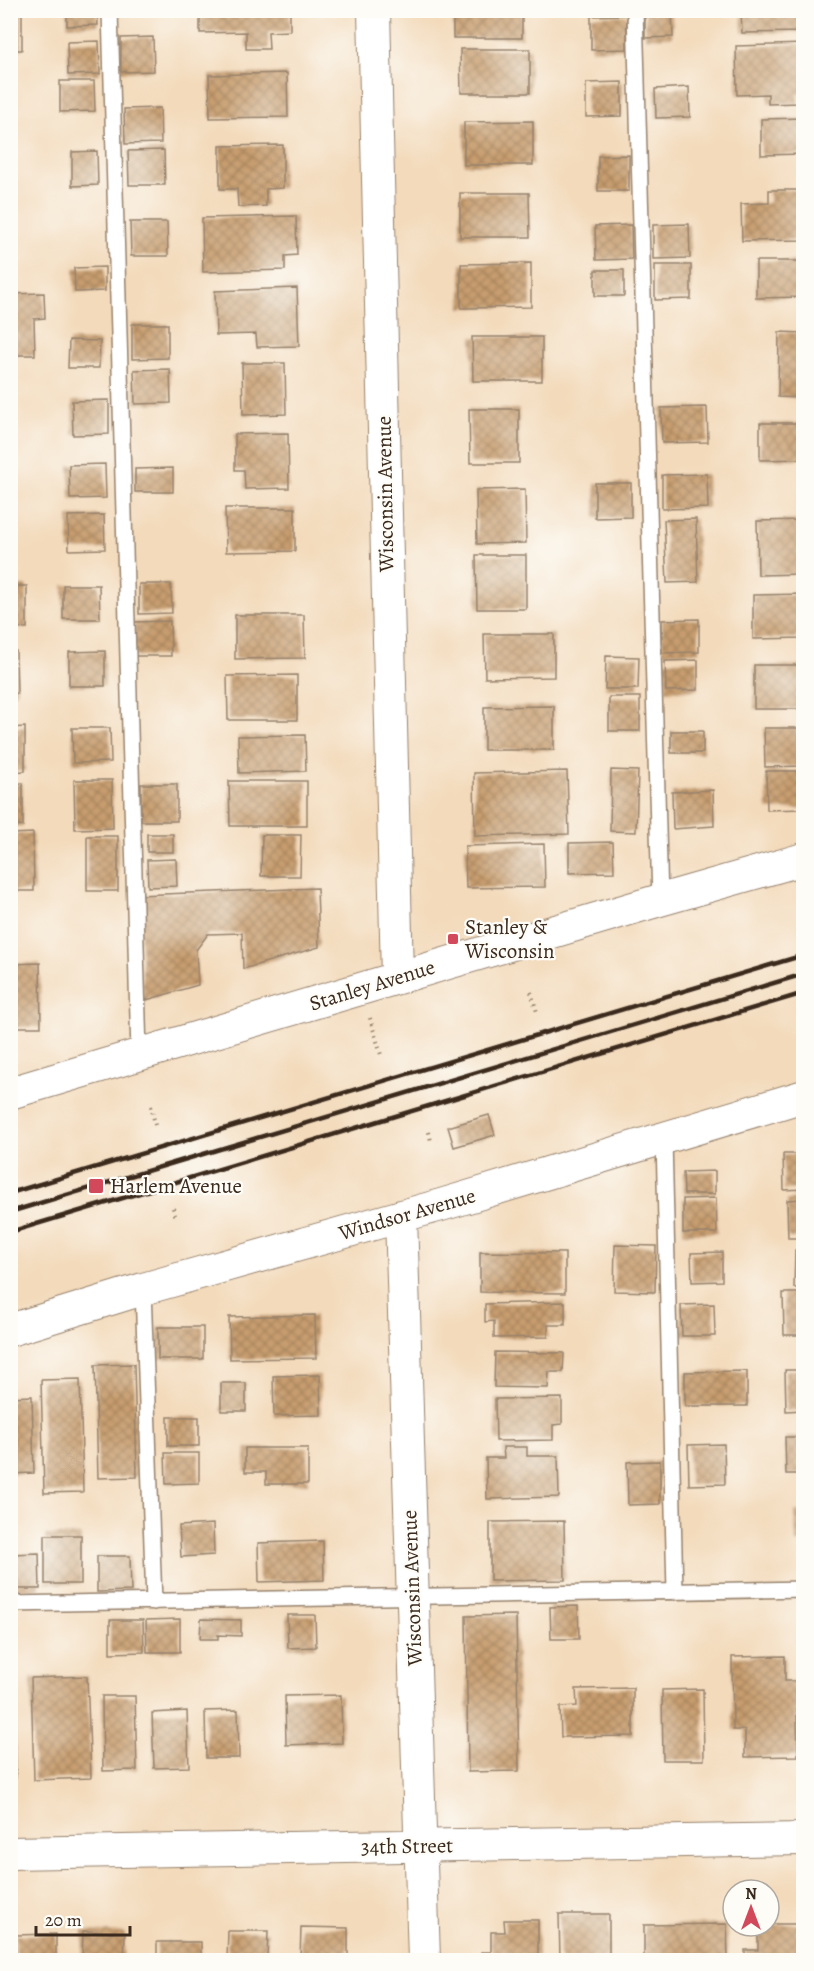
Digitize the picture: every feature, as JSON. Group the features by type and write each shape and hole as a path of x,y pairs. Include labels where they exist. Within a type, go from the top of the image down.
{"street":[{"name":"Wisconsin Avenue","path":"374,10 397,977"},
{"name":"Stanley Avenue","path":"10,1093 397,977 804,859"},
{"name":"Windsor Avenue","path":"10,1330 804,1096"},
{"name":"Wisconsin Avenue","path":"400,1216 424,1960"},
{"name":"34th Street","path":"10,1853 804,1839"}],"lane":[{"path":"110,10 140,1054"},
{"path":"635,10 660,900"},
{"path":"664,1139 675,1592"},
{"path":"143,1289 154,1602"},
{"path":"10,1604 804,1589"}],"path":[{"path":"531,992 537,1012"},
{"path":"367,1009 382,1058"},
{"path":"151,1106 155,1125"},
{"path":"429,1132 432,1141"},
{"path":"173,1208 176,1218"}],"building":[{"path":"67,10 97,10 98,25 67,26"},
{"path":"200,10 290,10 290,31 268,32 269,49 246,49 246,32 200,33"},
{"path":"453,10 522,10 522,38 453,38"},
{"path":"645,10 672,10 673,37 645,38"},
{"path":"741,10 804,10 804,32 742,33"},
{"path":"10,11 22,11 22,50 10,50"},
{"path":"627,15 627,49 591,50 591,16"},
{"path":"153,37 154,71 121,72 121,38"},
{"path":"99,41 100,74 68,75 67,42"},
{"path":"804,44 804,94 798,94 798,103 768,104 768,94 737,95 736,46"},
{"path":"460,49 530,49 530,93 461,93"},
{"path":"287,73 288,117 210,118 209,75"},
{"path":"60,81 94,81 95,111 60,112"},
{"path":"622,82 622,116 586,117 586,83"},
{"path":"689,87 690,117 656,118 655,89"},
{"path":"160,108 161,143 125,144 124,109"},
{"path":"804,118 804,154 761,155 761,119"},
{"path":"533,121 533,165 464,165 464,122"},
{"path":"283,145 283,188 266,189 266,206 238,207 237,189 220,189 220,146"},
{"path":"164,150 165,185 129,185 128,151"},
{"path":"97,151 98,185 72,186 72,152"},
{"path":"629,155 629,191 598,191 598,156"},
{"path":"769,190 804,190 804,240 742,241 741,204 769,203"},
{"path":"460,193 529,193 530,237 460,237"},
{"path":"296,216 297,255 285,256 285,270 203,272 202,218"},
{"path":"130,222 167,222 168,256 131,256"},
{"path":"689,224 690,258 653,259 653,225"},
{"path":"631,225 632,259 596,260 595,226"},
{"path":"756,261 804,261 804,297 756,298"},
{"path":"531,263 531,307 461,308 461,264"},
{"path":"655,265 691,265 691,299 655,300"},
{"path":"105,267 105,291 75,292 74,268"},
{"path":"595,270 624,270 624,296 595,296"},
{"path":"297,288 299,346 257,347 256,334 216,335 215,291"},
{"path":"44,293 45,318 34,319 35,355 10,355 10,294"},
{"path":"132,324 168,324 168,358 132,359"},
{"path":"779,332 804,333 804,398 778,397"},
{"path":"472,337 542,337 542,381 473,381"},
{"path":"69,340 100,341 99,368 68,368"},
{"path":"242,363 285,363 286,414 243,415"},
{"path":"170,369 171,403 135,404 134,370"},
{"path":"10,378 13,378 12,418 10,418"},
{"path":"109,400 109,434 73,435 72,401"},
{"path":"707,407 708,442 662,443 661,408"},
{"path":"469,409 519,409 519,463 470,463"},
{"path":"760,423 804,423 804,459 760,460"},
{"path":"288,433 289,488 245,489 244,470 235,470 235,434"},
{"path":"10,438 12,438 14,485 10,485"},
{"path":"105,464 106,498 70,499 69,465"},
{"path":"173,468 173,492 135,492 135,469"},
{"path":"707,474 708,508 662,509 662,475"},
{"path":"595,483 631,483 631,517 595,518"},
{"path":"525,489 526,543 477,544 476,490"},
{"path":"225,508 295,508 295,551 226,552"},
{"path":"104,515 105,549 69,550 68,516"},
{"path":"696,519 698,582 667,583 664,520"},
{"path":"804,520 804,574 758,575 757,521"},
{"path":"476,555 526,555 526,609 477,609"},
{"path":"139,584 171,584 172,613 139,614"},
{"path":"63,585 99,585 100,619 63,619"},
{"path":"10,586 27,586 27,628 10,627"},
{"path":"804,594 804,638 753,639 753,595"},
{"path":"235,615 304,615 305,658 235,659"},
{"path":"699,619 699,652 662,653 662,620"},
{"path":"170,621 171,656 134,656 134,622"},
{"path":"484,634 554,634 554,677 485,678"},
{"path":"16,651 17,693 10,694 10,652"},
{"path":"105,651 105,686 69,686 69,652"},
{"path":"606,656 639,657 638,689 605,689"},
{"path":"698,660 698,690 666,691 665,661"},
{"path":"754,665 804,665 804,709 754,709"},
{"path":"297,675 297,720 228,720 227,676"},
{"path":"609,697 640,697 640,731 609,731"},
{"path":"554,706 554,750 484,750 484,707"},
{"path":"25,727 25,771 10,772 10,728"},
{"path":"72,728 110,728 111,762 73,763"},
{"path":"764,728 804,728 804,766 765,767"},
{"path":"671,731 703,731 703,753 671,753"},
{"path":"305,735 306,771 239,773 238,736"},
{"path":"611,770 638,771 636,832 610,831"},
{"path":"567,771 569,834 475,836 474,773"},
{"path":"766,771 804,771 804,809 767,810"},
{"path":"74,780 112,780 113,828 75,829"},
{"path":"229,781 307,781 307,826 230,826"},
{"path":"23,783 23,826 10,827 10,784"},
{"path":"141,784 177,784 177,821 141,821"},
{"path":"713,790 714,826 673,829 672,792"},
{"path":"33,833 34,891 10,891 10,834"},
{"path":"147,834 173,834 173,852 147,852"},
{"path":"262,835 301,835 300,876 261,876"},
{"path":"87,836 118,836 118,891 87,891"},
{"path":"613,842 614,872 569,873 569,843"},
{"path":"544,844 545,887 466,888 465,846"},
{"path":"176,859 177,886 148,887 147,860"},
{"path":"317,888 319,947 243,969 242,933 208,934 196,950 198,985 143,1001 139,895"},
{"path":"40,963 41,1027 10,1027 10,964"},
{"path":"489,1115 495,1135 454,1147 448,1127"},
{"path":"783,1154 804,1154 804,1189 784,1190"},
{"path":"715,1171 715,1194 684,1194 683,1172"},
{"path":"716,1198 717,1233 683,1233 683,1199"},
{"path":"804,1199 804,1238 788,1238 787,1200"},
{"path":"615,1245 656,1246 655,1292 614,1291"},
{"path":"795,1250 804,1251 804,1288 794,1288"},
{"path":"480,1252 565,1253 565,1293 480,1292"},
{"path":"722,1252 722,1281 692,1282 691,1253"},
{"path":"783,1293 804,1293 804,1335 784,1335"},
{"path":"565,1302 565,1325 548,1325 548,1337 494,1338 494,1321 485,1322 485,1304"},
{"path":"714,1304 715,1336 682,1336 681,1305"},
{"path":"315,1315 316,1358 230,1359 229,1317"},
{"path":"158,1327 203,1327 203,1359 158,1359"},
{"path":"495,1352 564,1353 563,1372 549,1372 548,1388 494,1387"},
{"path":"134,1364 137,1477 98,1478 95,1365"},
{"path":"785,1370 804,1370 804,1410 786,1411"},
{"path":"747,1371 747,1406 685,1406 685,1372"},
{"path":"320,1375 321,1415 274,1416 273,1376"},
{"path":"80,1379 83,1492 44,1493 41,1380"},
{"path":"221,1383 246,1383 246,1411 221,1411"},
{"path":"32,1396 34,1473 10,1474 10,1397"},
{"path":"562,1398 562,1424 553,1425 553,1440 496,1441 495,1399"},
{"path":"168,1417 199,1417 199,1446 168,1446"},
{"path":"785,1437 804,1437 804,1474 786,1474"},
{"path":"724,1444 725,1484 689,1485 688,1445"},
{"path":"503,1447 527,1447 527,1456 558,1456 559,1497 487,1499 486,1458 504,1458"},
{"path":"245,1448 308,1448 308,1484 266,1484 266,1472 245,1472"},
{"path":"165,1453 199,1453 199,1483 166,1484"},
{"path":"660,1461 660,1504 628,1505 627,1462"},
{"path":"795,1511 804,1511 804,1543 796,1543"},
{"path":"564,1521 565,1580 490,1581 490,1522"},
{"path":"213,1524 214,1555 181,1557 179,1526"},
{"path":"45,1535 81,1535 81,1584 45,1584"},
{"path":"323,1541 324,1580 259,1582 258,1543"},
{"path":"39,1553 40,1589 10,1589 10,1554"},
{"path":"97,1556 130,1556 131,1591 97,1592"},
{"path":"578,1606 579,1639 551,1639 550,1607"},
{"path":"287,1615 315,1615 316,1647 288,1648"},
{"path":"516,1615 519,1771 468,1772 466,1616"},
{"path":"180,1619 180,1652 147,1652 146,1620"},
{"path":"201,1619 241,1620 241,1636 218,1635 218,1639 200,1639"},
{"path":"110,1620 143,1620 144,1652 110,1653"},
{"path":"785,1656 785,1681 796,1681 798,1756 745,1757 745,1730 733,1730 732,1657"},
{"path":"10,1674 14,1674 16,1777 10,1777"},
{"path":"87,1676 91,1778 34,1780 31,1678"},
{"path":"633,1688 633,1736 561,1737 560,1707 577,1706 576,1689"},
{"path":"703,1689 704,1760 663,1760 662,1690"},
{"path":"341,1695 342,1743 286,1745 285,1696"},
{"path":"102,1696 135,1696 137,1770 103,1771"},
{"path":"238,1710 239,1758 206,1758 205,1711"},
{"path":"187,1711 189,1767 154,1768 152,1713"},
{"path":"559,1914 609,1914 609,1960 560,1960"},
{"path":"504,1920 538,1920 538,1960 481,1960 481,1952 491,1952 491,1932 505,1932"},
{"path":"721,1924 721,1938 727,1938 728,1960 644,1960 644,1925"},
{"path":"781,1924 801,1924 801,1950 804,1950 804,1960 745,1960 745,1950 758,1950 758,1938 781,1938"},
{"path":"301,1927 348,1928 348,1960 300,1960"},
{"path":"83,1931 125,1933 124,1960 82,1960"},
{"path":"228,1931 268,1931 267,1960 227,1960"},
{"path":"56,1934 56,1960 16,1960 15,1935"},
{"path":"157,1942 201,1942 201,1960 157,1960"}],"railway":[{"path":"10,1193 804,955"},
{"path":"10,1212 804,974"},
{"path":"10,1232 804,993"}],"place":[{"name":"Stanley & Wisconsin","path":"453,939"},
{"name":"Harlem Avenue","path":"96,1186"}]}
